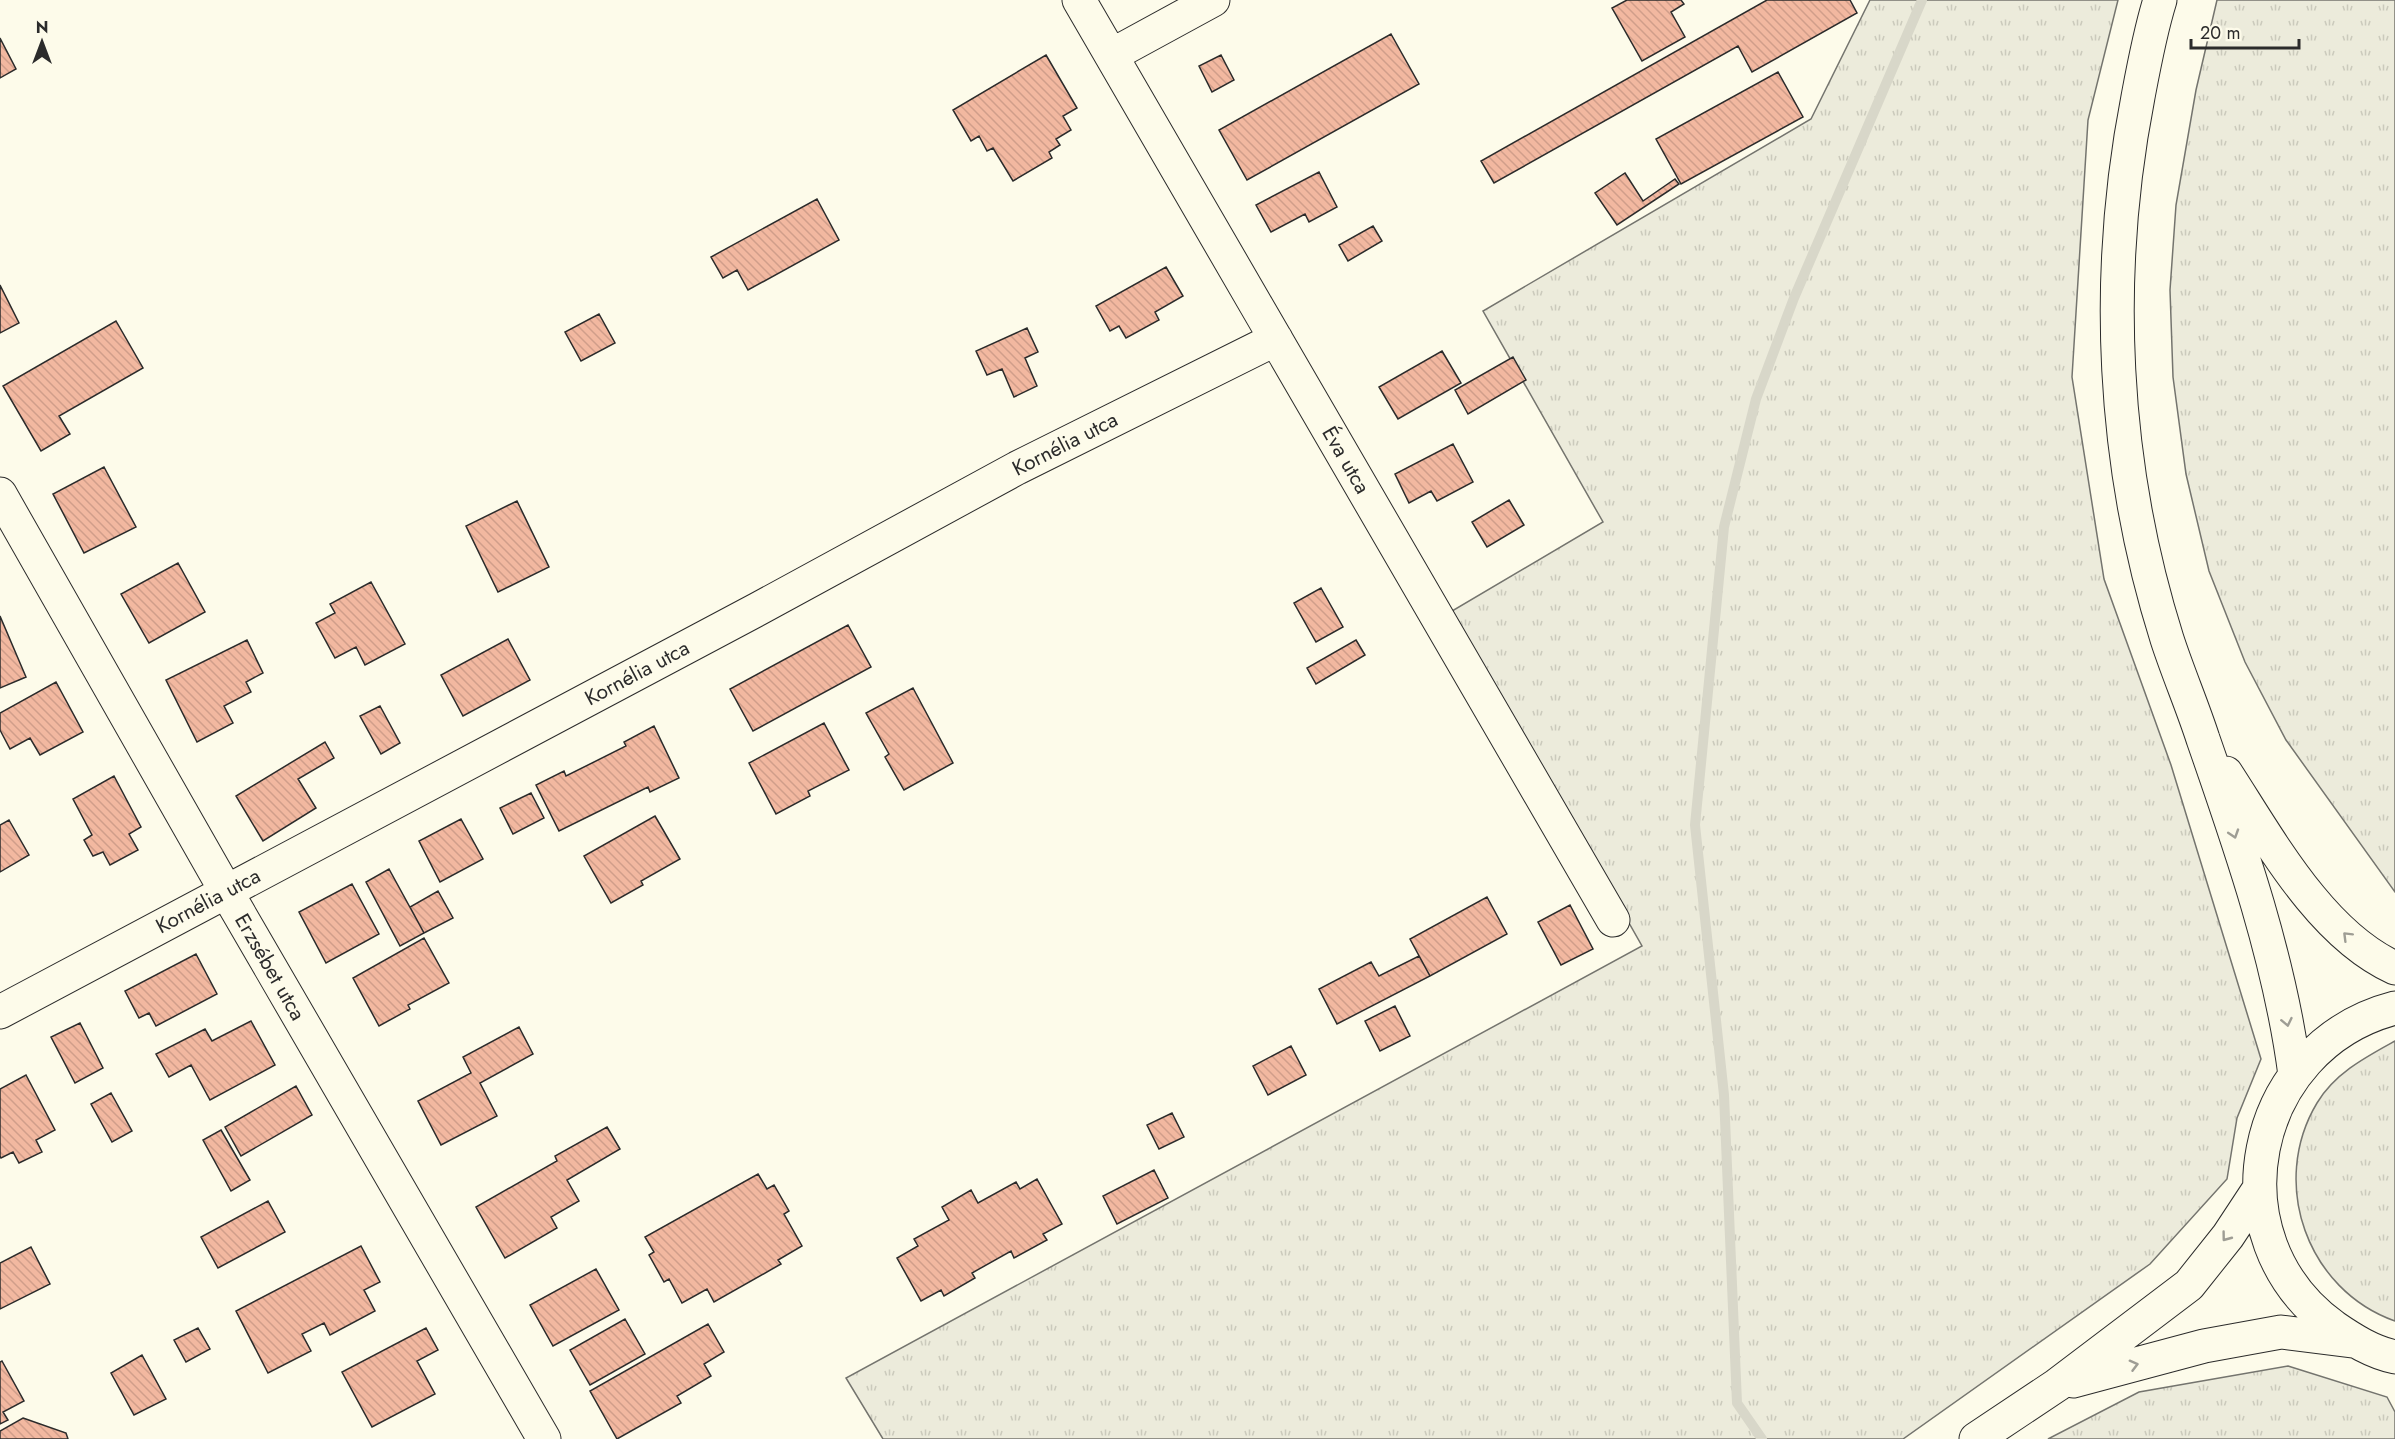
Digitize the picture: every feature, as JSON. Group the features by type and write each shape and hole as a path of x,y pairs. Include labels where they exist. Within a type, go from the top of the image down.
{"street":[{"name":"Éva utca","path":"1079,0 1613,920"},
{"path":"1112,55 1213,0"},
{"path":"2160,0 2144,63 2126,163 2120,216 2117,331 2131,485 2148,573 2168,640 2203,738 2270,948 2289,1027 2295,1075"},
{"name":"Kornélia utca","path":"0,1012 759,609 1017,468 1276,339"},
{"name":"Erzsébet utca","path":"0,494 541,1438"},
{"path":"2203,738 2285,863 2329,918 2356,945 2395,968"},
{"path":"2395,1008 2347,1027 2318,1048 2295,1075 2281,1095 2264,1140 2259,1189 2267,1235 2286,1278 2316,1314 2354,1341 2395,1357"},
{"path":"1976,1439 2057,1385 2189,1285 2228,1236 2259,1189"},
{"path":"2057,1385 2204,1346 2281,1332 2354,1341"}],"green space":[{"path":"1870,0 2118,0 2088,120 2072,377 2104,579 2171,765 2261,1059 2237,1118 2227,1179 2150,1264 1903,1439 883,1439 846,1378 1642,946 1452,611 1603,522 1483,311 1811,119"},
{"path":"2217,0 2395,0 2395,892 2286,740 2245,662 2209,571 2186,474 2173,377 2170,290 2176,205 2196,90"},
{"path":"2395,1041 2395,1321 2364,1306 2339,1285 2319,1259 2305,1230 2297,1199 2297,1166 2303,1134 2324,1092 2342,1074"},
{"path":"2288,1366 2387,1397 2395,1412 2395,1439 2048,1439 2139,1392"}],"building":[{"path":"1627,0 1681,0 1684,4 1671,12 1685,37 1642,61 1612,8"},
{"path":"1767,0 1850,0 1857,13 1752,72 1738,46 1494,183 1481,161"},
{"path":"1391,34 1419,84 1247,180 1219,130"},
{"path":"0,38 16,69 0,78"},
{"path":"1046,55 1077,108 1063,116 1071,130 1056,139 1060,145 1049,152 1052,158 1013,181 993,148 987,151 979,136 971,141 953,110"},
{"path":"1221,55 1234,80 1212,92 1199,66"},
{"path":"1778,72 1803,117 1681,184 1656,139"},
{"path":"1319,172 1337,207 1309,222 1305,214 1271,232 1256,205"},
{"path":"1625,173 1643,201 1675,179 1679,184 1617,225 1595,193"},
{"path":"817,199 839,240 748,290 737,270 723,278 711,257"},
{"path":"1373,226 1382,241 1348,261 1339,245"},
{"path":"1166,267 1183,296 1155,312 1159,320 1126,338 1119,326 1110,331 1096,306"},
{"path":"0,285 19,323 0,333"},
{"path":"599,314 615,343 581,361 565,332"},
{"path":"116,321 143,368 59,416 70,434 41,451 3,386"},
{"path":"1027,328 1038,352 1025,358 1037,386 1014,397 1002,369 987,375 976,351"},
{"path":"1442,351 1461,383 1398,419 1379,387"},
{"path":"1513,357 1526,380 1468,414 1455,390"},
{"path":"1453,444 1473,482 1437,501 1431,491 1409,503 1395,474"},
{"path":"104,467 136,527 84,553 53,494"},
{"path":"1509,500 1524,525 1487,547 1472,522"},
{"path":"517,501 549,567 498,592 466,526"},
{"path":"178,563 205,612 149,643 121,594"},
{"path":"371,582 405,644 365,665 356,647 335,658 316,623 335,613 330,604"},
{"path":"1321,588 1343,627 1316,642 1294,603"},
{"path":"0,616 26,677 0,688"},
{"path":"848,625 871,667 753,731 730,689"},
{"path":"508,639 530,680 463,716 441,675"},
{"path":"247,640 263,673 246,682 251,692 224,706 233,723 197,742 166,680"},
{"path":"1356,640 1365,655 1316,684 1307,668"},
{"path":"56,682 83,732 40,755 30,738 10,749 0,730 0,713"},
{"path":"913,688 953,763 904,790 885,757 889,754 866,713"},
{"path":"380,706 400,743 381,754 360,716"},
{"path":"824,723 849,770 808,791 810,796 776,814 749,763"},
{"path":"654,726 679,778 650,792 648,787 559,831 536,785 564,771 566,776 626,746 624,742"},
{"path":"325,742 334,758 298,779 316,808 263,841 236,796"},
{"path":"114,776 141,827 129,834 138,850 110,865 103,852 93,856 84,840 92,835 73,799"},
{"path":"531,793 544,818 513,834 500,808"},
{"path":"655,816 680,859 641,881 643,885 611,903 584,856"},
{"path":"461,819 483,859 440,882 419,841"},
{"path":"9,820 29,855 0,872 0,825"},
{"path":"389,869 424,933 400,946 366,882"},
{"path":"352,884 379,934 326,963 299,912"},
{"path":"438,891 453,918 424,933 410,907"},
{"path":"1487,897 1507,934 1430,976 1410,939"},
{"path":"1570,905 1593,949 1561,965 1538,922"},
{"path":"424,938 449,983 408,1005 410,1009 379,1026 353,978"},
{"path":"196,954 217,994 156,1026 149,1013 139,1018 125,991"},
{"path":"1419,956 1430,976 1337,1024 1319,989 1371,962 1379,976"},
{"path":"1395,1006 1410,1036 1380,1051 1365,1021"},
{"path":"251,1021 275,1065 210,1100 191,1065 169,1077 156,1054 205,1029 212,1041"},
{"path":"80,1023 103,1068 75,1083 51,1037"},
{"path":"519,1027 533,1054 480,1083 497,1116 441,1145 418,1101 471,1073 463,1057"},
{"path":"1291,1046 1306,1075 1268,1095 1253,1066"},
{"path":"26,1075 55,1130 36,1140 42,1152 19,1163 13,1152 1,1158 0,1156 0,1089"},
{"path":"296,1086 312,1115 241,1156 225,1127"},
{"path":"111,1093 132,1131 112,1142 91,1104"},
{"path":"1172,1113 1184,1137 1159,1149 1147,1125"},
{"path":"607,1127 620,1149 567,1180 579,1201 551,1217 557,1228 505,1258 476,1207 557,1161 555,1156"},
{"path":"221,1130 250,1180 231,1191 203,1140"},
{"path":"1154,1170 1168,1198 1117,1224 1103,1196"},
{"path":"758,1174 767,1189 774,1185 789,1211 784,1214 802,1246 778,1260 781,1264 714,1302 707,1289 682,1303 669,1279 664,1282 649,1255 654,1252 645,1237"},
{"path":"1037,1179 1062,1224 1043,1234 1047,1240 1014,1258 1011,1251 972,1273 975,1278 944,1296 941,1290 921,1301 897,1258 918,1246 914,1239 949,1220 942,1207 971,1190 978,1203 1016,1182 1020,1189"},
{"path":"268,1201 285,1232 218,1268 201,1237"},
{"path":"361,1246 380,1282 364,1290 375,1311 330,1335 324,1323 302,1334 311,1351 268,1373 236,1311"},
{"path":"31,1247 50,1284 0,1309 0,1263"},
{"path":"596,1269 619,1310 553,1346 530,1305"},
{"path":"625,1319 645,1354 590,1385 570,1350"},
{"path":"708,1324 724,1352 704,1364 711,1376 677,1396 681,1403 617,1439 590,1391"},
{"path":"198,1328 210,1349 186,1362 174,1340"},
{"path":"426,1328 438,1350 417,1361 435,1394 372,1427 342,1372"},
{"path":"142,1355 166,1399 134,1415 111,1373"},
{"path":"2,1361 24,1401 3,1412 8,1420 0,1424 0,1362"},
{"path":"23,1418 66,1433 68,1439 0,1439 0,1431"}],"waterway":[{"path":"1762,1439 1737,1403 1724,1095 1695,825 1724,527 1756,399 1794,298 1922,0"}]}
